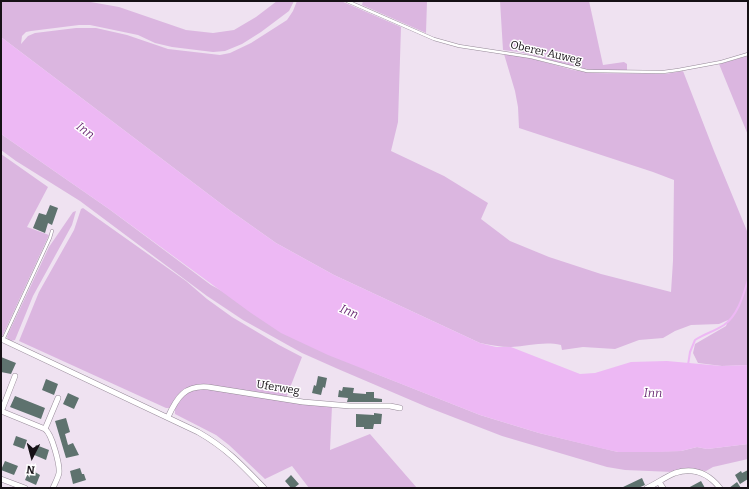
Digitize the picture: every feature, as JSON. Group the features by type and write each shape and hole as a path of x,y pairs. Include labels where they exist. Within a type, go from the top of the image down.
{"street":[{"path":"2,340 198,432 222,447 233,456 264,488"},
{"path":"15,376 1,412 45,429 48,432 59,468 59,474 53,488"},
{"name":"Uferweg","path":"168,417 173,406 183,393 199,386 208,386 328,405 390,406 400,408"},
{"path":"45,429 58,398"},
{"path":"647,488 674,474 694,472 705,474 720,488"},
{"path":"1,479 25,488"},
{"path":"659,482 663,488"}],"lane":[{"name":"Oberer Auweg","path":"346,1 434,39 459,46 531,57 586,71 663,72 721,62 748,54"},
{"path":"2,340 50,238 52,230"}],"shaded area":[{"path":"1,1 85,1 119,7 186,30 213,33 234,30 256,17 277,1 294,1 289,11 261,32 242,44 225,51 213,52 172,47 155,43 138,35 90,25 26,32 22,36 21,44 28,36 35,33 76,28 96,28 127,35 168,49 220,55 230,53 251,43 287,20 297,1 341,1 401,27 398,122 391,151 444,176 488,203 481,219 510,241 549,257 601,274 671,292 674,180 519,128 518,107 515,91 504,54 526,57 573,70 593,73 665,74 683,71 747,231 748,229 748,365 722,366 698,363 693,353 695,344 726,326 728,320 719,324 691,325 675,331 663,338 639,340 615,349 583,347 562,350 561,345 548,343 511,347 499,346 480,343 334,275 276,243 228,209 1,37"},
{"path":"363,1 427,1 426,33 362,5"},
{"path":"500,1 589,1 603,65 624,62 627,64 627,70 584,69 519,52 503,50"},
{"path":"748,56 748,135 719,64"},
{"path":"1,134 109,209 211,285 369,371 480,415 539,433 618,452 681,451 697,447 707,449 748,444 748,459 713,467 706,471 693,469 673,472 625,470 607,467 502,436 427,407 338,369 302,353 243,320 207,296 80,201 1,150"},
{"path":"1,154 48,187 27,227 49,235 2,337"},
{"path":"83,208 186,281 207,299 232,317 302,357 286,398 219,387 194,387 182,391 169,408 166,408 19,341 39,292 74,230 81,209"},
{"path":"76,211 72,225 33,296 15,340 8,340 8,334 49,247 73,212"},
{"path":"199,388 332,406 330,450 370,434 417,488 309,488 292,466 265,479 229,445 216,435 175,414 175,408 184,394"}],"water":[{"name":"Inn","path":"1,37 228,209 276,243 334,275 480,343 496,347 511,347 580,374 595,373 631,362 667,361 722,366 748,365 748,444 707,449 697,447 681,451 659,452 618,452 600,448 539,433 480,415 328,355 281,333 251,313 109,209 1,134"}],"building":[{"path":"50,205 58,208 52,225 48,223 45,233 33,228 39,213 46,215"},
{"path":"1,357 16,363 11,374 1,372"},
{"path":"318,376 327,378 325,388 323,387 321,395 312,393 314,385 316,386"},
{"path":"46,379 58,384 54,395 42,390"},
{"path":"343,387 354,388 353,393 366,394 366,392 374,392 374,398 382,399 382,402 347,402 348,398 338,397 339,390 342,391"},
{"path":"68,393 79,398 74,409 63,404"},
{"path":"15,396 45,408 41,419 10,407"},
{"path":"374,413 382,414 381,424 374,424 373,429 356,427 356,414 374,415"},
{"path":"66,418 70,432 65,434 68,445 73,443 79,455 66,458 55,421"},
{"path":"16,436 27,440 24,449 13,445"},
{"path":"36,445 49,450 46,460 32,454"},
{"path":"5,461 18,466 14,475 1,470"},
{"path":"28,468 40,475 36,485 25,480 28,473 26,472"},
{"path":"80,468 86,480 73,484 70,471"},
{"path":"748,470 748,479 740,484 735,475 741,471 742,473"},
{"path":"291,475 299,484 294,488 291,488 285,481"},
{"path":"642,478 645,485 638,488 621,488"},
{"path":"701,481 705,488 688,488"},
{"path":"737,482 741,488 729,488"}],"waterway":[{"path":"688,365 690,352 695,340 721,327 729,321 739,305 748,280"}]}
